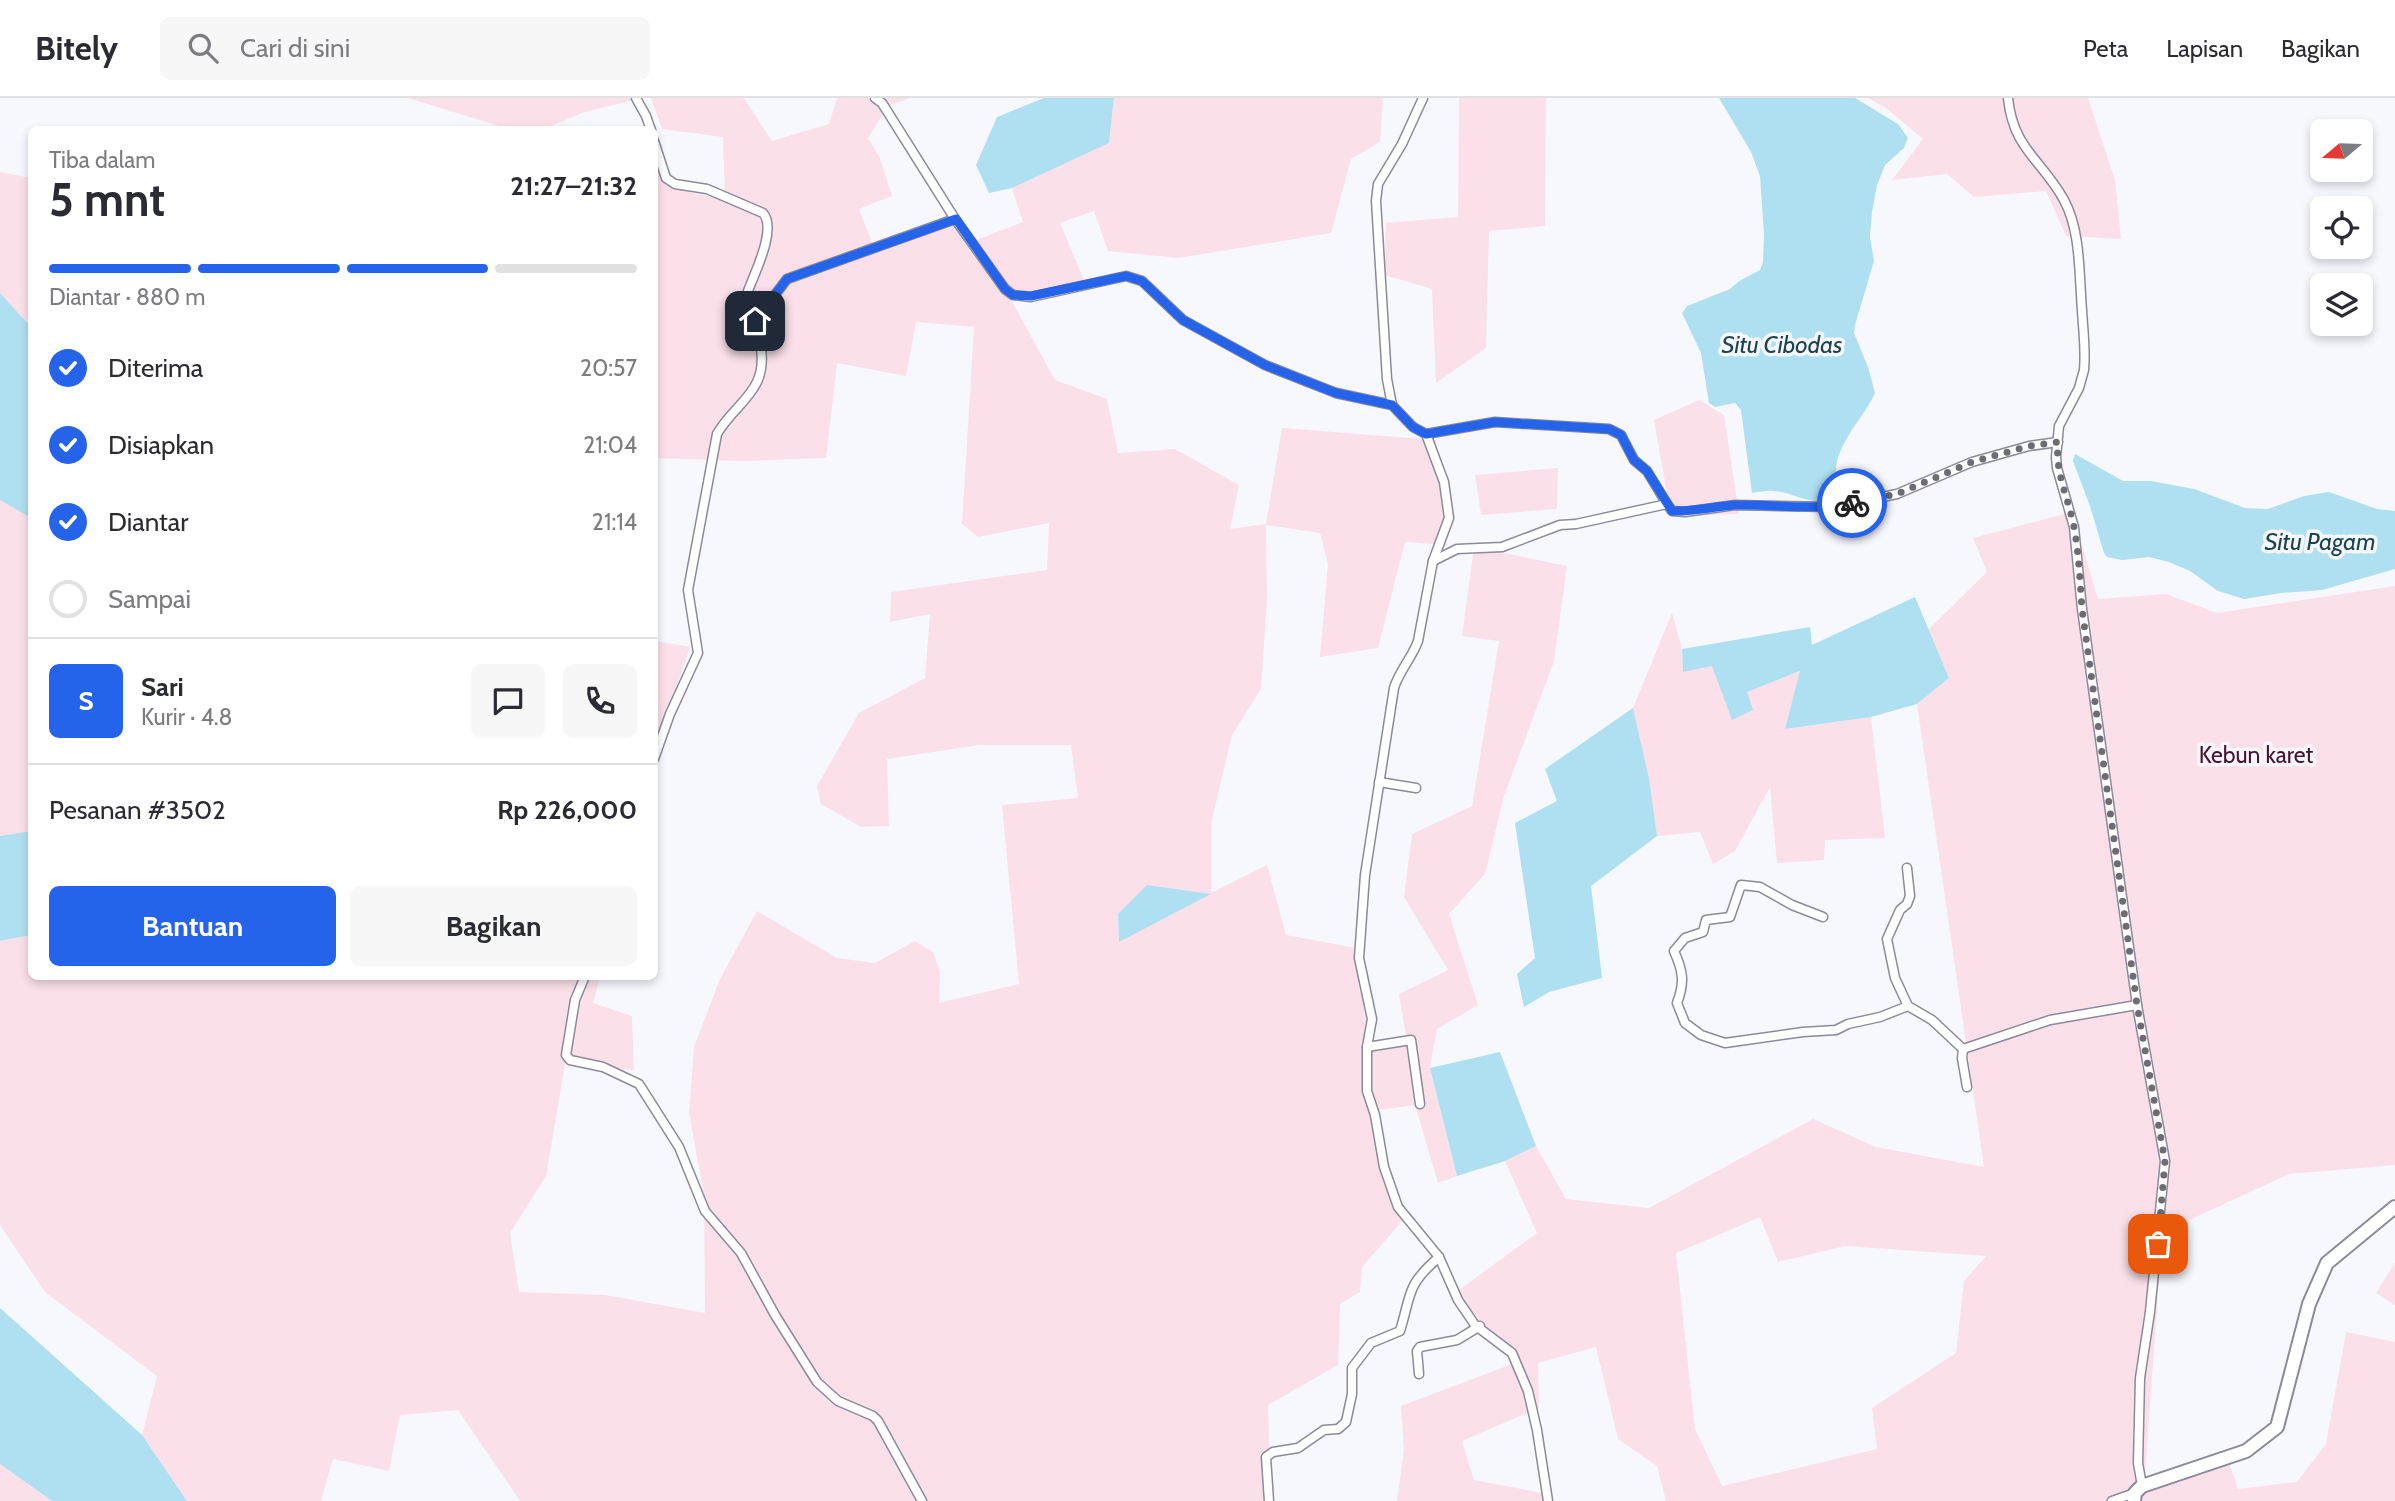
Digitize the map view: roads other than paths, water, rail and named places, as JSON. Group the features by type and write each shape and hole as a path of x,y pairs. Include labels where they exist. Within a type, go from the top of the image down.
{"main road":[{"path":"2137,1493 2246,1451 2277,1427 2309,1304 2327,1263 2395,1207"}],"street":[{"path":"636,98 649,126"},
{"path":"875,98 882,103 956,219 1005,289 1013,295 1031,296 1126,276 1142,281 1183,320 1265,365 1336,393 1392,405"},
{"path":"1423,98 1402,144 1378,184 1376,201 1387,379 1392,405 1413,427 1426,434 1495,422 1609,429 1621,435 1634,460 1647,471 1672,511 1685,512 1735,505 1833,507 1897,494 1972,462 2029,446 2058,442"},
{"path":"2008,98 2009,110 2019,139 2065,202 2078,254 2084,369 2079,388 2059,426 2057,468 2071,511 2077,545 2082,609 2137,1005 2165,1161 2152,1299 2140,1378 2137,1493 2112,1501"},
{"path":"658,152 667,178 675,184 707,189 763,213 767,218 769,231 748,291 760,338 760,371 757,382 725,418 717,433 688,590 698,653 658,748"},
{"path":"755,321 787,279 956,219"},
{"path":"1426,434 1444,482 1448,518 1433,561 1418,641 1397,677 1394,688 1365,875 1359,958 1372,1019 1367,1047 1367,1091 1375,1115 1384,1167 1403,1215 1439,1257 1458,1300 1475,1325 1480,1326 1512,1353 1528,1391 1548,1501"},
{"path":"1433,561 1457,550 1502,547 1560,525 1576,524 1667,504"},
{"path":"1379,782 1416,788"},
{"path":"1907,869 1910,896 1907,904 1900,909 1887,939 1895,978 1908,1006 1932,1020 1963,1049"},
{"path":"1823,917 1792,905 1760,887 1741,885 1730,917 1706,920 1703,932 1685,938 1674,951 1681,966 1683,986 1677,1003 1685,1023 1701,1035 1725,1043 1836,1030 1908,1006"},
{"path":"583,980 575,1000 566,1055 570,1060 603,1067 639,1084 679,1147 705,1211 741,1252 775,1315 817,1382 838,1401 873,1416 878,1421 922,1501"},
{"path":"1963,1049 2050,1020 2137,1005"},
{"path":"1367,1047 1411,1040 1420,1104"},
{"path":"1963,1049 1967,1087"},
{"path":"1269,1501 1266,1457 1273,1452 1298,1448 1324,1430 1338,1429 1346,1422 1352,1394 1352,1368 1371,1343 1400,1331 1408,1293 1421,1273 1439,1257"},
{"path":"1419,1374 1417,1351 1420,1346 1457,1340 1480,1326"}],"water":[{"path":"1044,98 1114,98 1109,143 1012,188 989,193 976,165 997,117"},
{"name":"Situ Cibodas","path":"1719,98 1855,98 1898,124 1908,138 1904,148 1885,165 1877,185 1870,237 1874,261 1854,333 1875,393 1840,452 1836,473 1840,495 1832,500 1808,500 1783,492 1752,493 1741,410 1735,403 1715,407 1709,403 1701,353 1682,313 1687,306 1730,289 1760,270 1763,262 1760,176 1751,152"},
{"path":"0,293 28,324 28,516 0,500"},
{"name":"Situ Pagam","path":"2075,454 2123,481 2151,481 2194,489 2245,508 2268,509 2304,496 2329,492 2377,509 2395,511 2395,569 2322,590 2244,599 2218,591 2190,571 2169,562 2149,557 2122,560 2107,557 2073,461"},
{"path":"1915,597 1949,678 1917,704 1871,717 1785,729 1800,671 1747,692 1753,710 1732,720 1712,666 1683,672 1682,649 1810,627 1812,645"},
{"path":"1633,708 1649,779 1657,836 1591,886 1602,978 1549,992 1524,1007 1517,974 1535,958 1515,823 1557,801 1545,769"},
{"path":"28,831 28,936 0,941 0,836"},
{"path":"1147,885 1211,894 1119,942 1118,914"},
{"path":"1500,1052 1536,1146 1505,1161 1457,1176 1430,1068"},
{"path":"0,1308 142,1435 187,1501 52,1501 0,1464"}],"park label":[{"name":"Kebun karet","path":"2256,755"}]}
